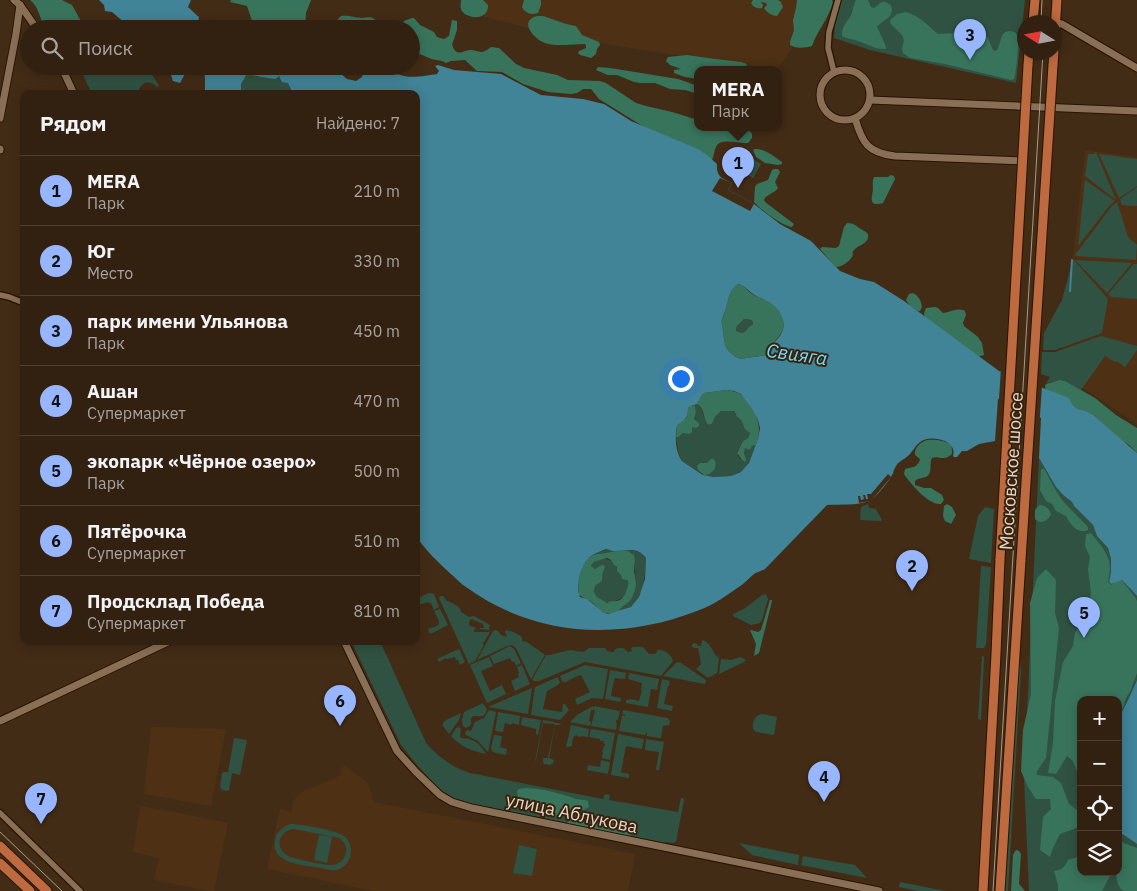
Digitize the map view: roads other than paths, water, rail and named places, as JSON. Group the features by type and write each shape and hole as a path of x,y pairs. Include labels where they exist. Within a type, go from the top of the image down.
{"main road":[{"path":"1034,15 1035,0"},
{"path":"1056,15 1057,0"},
{"name":"Московское шоссе","path":"983,891 1028,60"},
{"name":"Московское шоссе","path":"1000,891 1053,60"},
{"path":"0,846 47,891"},
{"path":"0,863 30,891"}],"street":[{"path":"834,72 828,48 829,32 838,0"},
{"path":"17,2 30,20"},
{"path":"0,118 16,34 17,2"},
{"path":"1062,24 1137,68"},
{"path":"848,69 854,71 865,80 869,86 870,100 863,112 855,118 837,119 830,116 822,105 819,98 821,85 828,75 848,69"},
{"path":"65,75 72,90"},
{"path":"870,100 1137,111"},
{"path":"855,118 859,132 866,144 882,155 1022,162"},
{"path":"0,295 9,296 20,301"},
{"path":"0,721 162,645"},
{"name":"улица Аблукова","path":"346,645 397,751 434,789 452,802 879,891"},
{"path":"0,813 80,891"}],"water":[{"path":"99,0 191,0 188,7 202,20 121,20 112,12 105,11 104,5"},
{"name":"Свияга","path":"438,65 454,70 501,74 541,95 583,99 604,104 631,121 698,149 717,164 720,177 732,183 728,190 754,204 780,224 811,241 840,271 874,282 904,301 999,371 1069,398 1076,408 1093,415 1137,453 1137,596 1122,580 1111,584 1109,581 1111,559 1108,548 1097,536 1093,525 1056,487 1039,458 1041,418 998,399 995,441 979,444 967,451 962,451 957,457 954,457 952,447 945,441 931,439 922,441 909,455 897,464 893,474 872,500 859,504 827,505 765,569 754,574 721,599 697,611 668,621 638,627 608,630 578,629 520,616 493,604 464,586 433,557 420,542 420,90 291,90 288,83 282,82 279,76 275,79 253,75 342,75 347,79 356,81 362,75 401,75 411,77 437,74 439,71 435,66","holes":["738,284 774,305 784,323 783,330 767,355 740,359 731,354 725,345 722,319 731,292","727,390 741,394 753,410 760,428 758,439 749,463 741,472 731,476 713,477 703,475 682,461 677,448 677,426 687,416 688,408 697,404 704,393","607,549 635,551 643,554 646,558 645,579 639,597 631,607 608,614 587,599 580,597 578,587 580,575 587,559"]},
{"path":"171,75 184,75 180,83 173,81"},
{"path":"205,75 246,75 241,84 241,90 205,90"},
{"path":"1137,680 1137,844 1122,834 1122,712"}],"waterway":[{"path":"1070,291 1072,260"}],"tram line":[{"path":"1041,15 1042,0"},
{"path":"993,891 1043,60"},
{"path":"0,832 62,891"}],"place":[{"name":"парк имени Ульянова","path":"970,60"},
{"name":"MERA","path":"738,188"},
{"name":"Юг","path":"912,591"},
{"name":"экопарк «Чёрное озеро»","path":"1084,638"},
{"name":"Пятёрочка","path":"340,726"},
{"name":"Ашан","path":"824,802"},
{"name":"Продсклад Победа","path":"41,824"}]}
